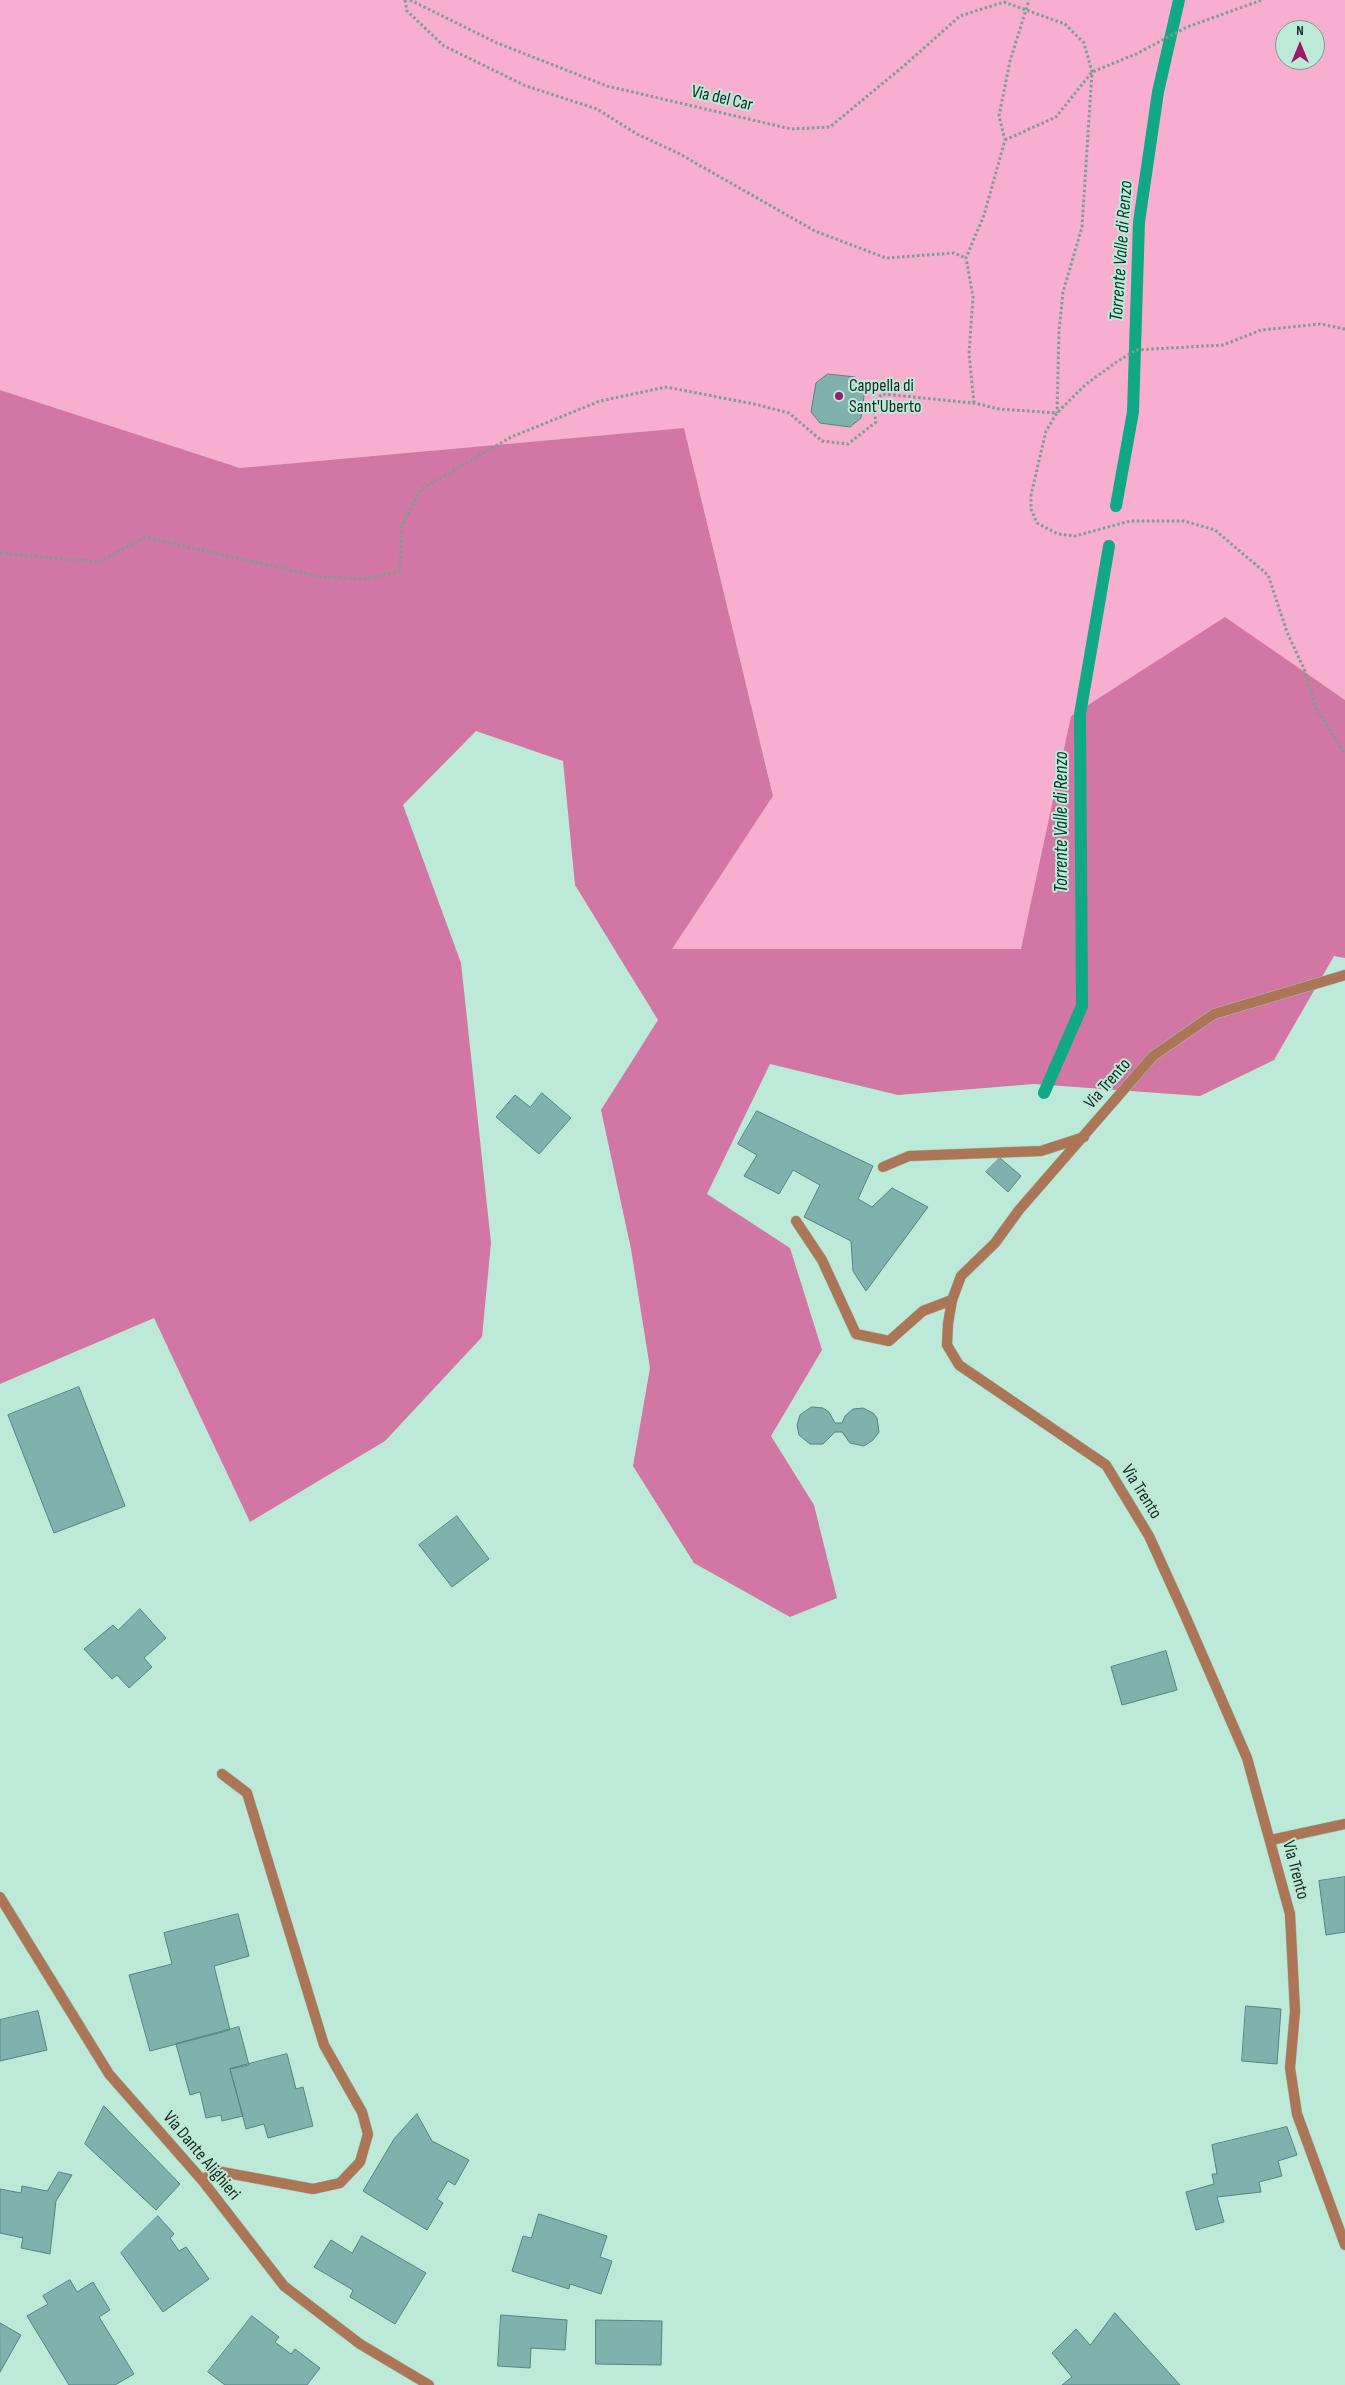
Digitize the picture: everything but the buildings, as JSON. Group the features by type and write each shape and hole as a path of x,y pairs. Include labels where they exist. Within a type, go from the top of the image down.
{"street":[{"name":"Via Trento","path":"1345,975 1214,1014 1154,1056 1019,1210 995,1243 961,1276 952,1300 947,1345 959,1364 1106,1466 1149,1536 1247,1758 1270,1840 1278,1877 1290,1914 1295,2011 1290,2068 1297,2114 1345,2245"},
{"path":"883,1167 909,1156 1041,1151 1084,1137"},
{"path":"796,1221 822,1260 856,1334 889,1341 924,1311 952,1300"},
{"path":"202,2180 217,2171 313,2189 340,2184 360,2162 368,2134 362,2112 324,2045 247,1793 222,1774"},
{"path":"1270,1840 1345,1824"},
{"name":"Via Dante Alighieri","path":"0,1897 108,2074 202,2180 284,2286 360,2344 429,2385"}],"path":[{"path":"405,0 407,11 444,46 526,86 597,109 638,134 678,153 815,231 886,258 954,253 966,258"},
{"name":"Via del Car","path":"410,0 497,43 607,86 791,129 830,127 960,16 1004,2 1024,10"},
{"path":"974,403 969,354 973,297 966,258 984,215 1005,140 999,116 1010,61 1024,10 1029,0"},
{"path":"1005,140 1056,117 1092,72 1136,54 1187,28 1262,0"},
{"path":"1024,10 1065,24 1084,43 1092,72 1082,228 1063,292 1059,330 1057,413"},
{"path":"1345,329 1320,324 1261,330 1223,345 1136,350 1085,385 1057,413 1046,431 1032,484 1031,509 1037,523 1058,534 1075,536 1130,521 1184,521 1215,530 1268,575 1287,632 1305,671 1316,708 1345,754"},
{"path":"0,553 98,562 145,537 320,576 365,579 400,571 402,526 420,490 511,437 600,401 666,387 754,404 789,413 822,441 848,444 876,422 874,404 882,394 974,403 999,409 1057,413"}],"shaded area":[{"path":"0,0 1345,0 1345,700 1225,618 1071,716 1022,949 671,949 773,796 684,428 240,468 0,390"},
{"path":"0,390 240,468 684,428 773,796 672,949 1021,949 1071,716 1225,617 1345,700 1345,958 1334,956 1274,1060 1200,1096 1034,1084 898,1095 770,1064 707,1194 790,1248 822,1350 771,1436 814,1505 837,1598 790,1617 694,1563 633,1466 650,1368 631,1249 601,1110 658,1020 575,885 563,761 476,731 403,805 461,963 491,1243 482,1337 385,1441 250,1522 154,1318 0,1384"}],"waterway":[{"name":"Torrente Valle di Renzo","path":"1116,506 1133,412 1139,222 1158,92 1179,0"},
{"name":"Torrente Valle di Renzo","path":"1044,1093 1082,1006 1080,714 1109,546"}],"place":[{"name":"Cappella di Sant'Uberto","path":"839,396"}]}
